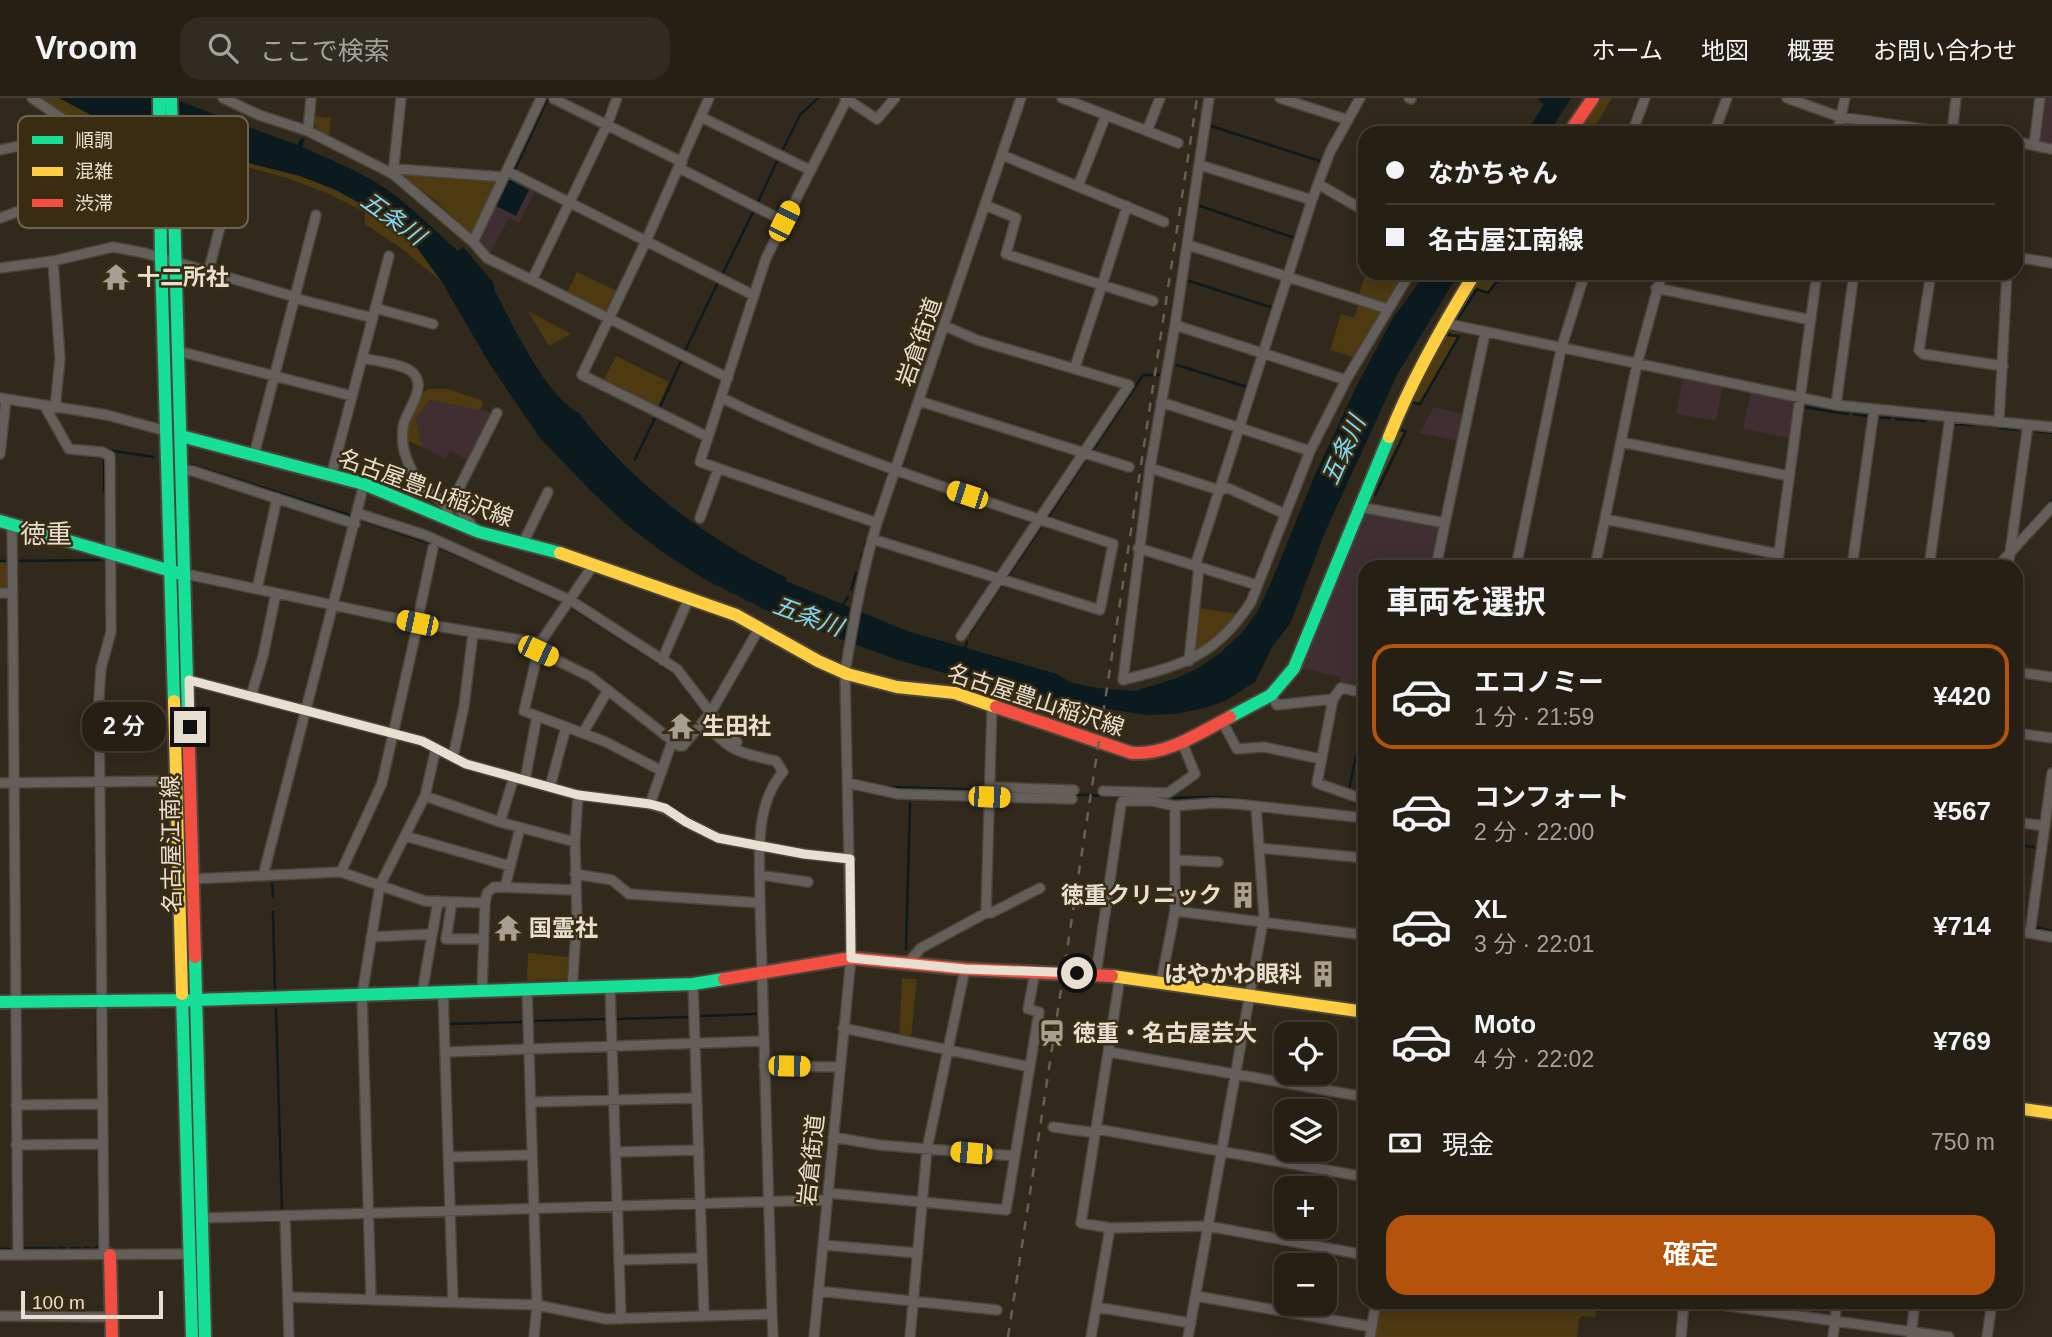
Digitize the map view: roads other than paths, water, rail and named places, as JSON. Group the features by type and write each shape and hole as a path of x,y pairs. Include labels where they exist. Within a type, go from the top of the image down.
{"main road":[{"name":"名古屋江南線","path":"159,98 159,116"},
{"name":"名古屋江南線","path":"172,98 172,116"},
{"path":"1574,126 1593,98"},
{"name":"名古屋江南線","path":"161,228 177,781 202,1218 205,1337"},
{"name":"名古屋江南線","path":"175,228 193,878 189,1000 192,1337"},
{"name":"名古屋豊山稲沢線","path":"181,436 364,484 475,530 594,565 689,598 736,615 805,656 845,673 892,686 954,693 1132,753 1147,754 1164,751 1271,695 1299,659 1404,399 1444,323 1471,280"},
{"path":"3,523 171,572 186,574"},
{"path":"0,1002 189,1000 694,984 851,958 965,969 1096,974 1358,1011"},
{"path":"2023,1109 2052,1113"},
{"path":"107,1255 112,1337"}],"street":[{"path":"32,98 58,116"},
{"path":"223,98 259,115 308,131 395,171 487,258 728,378"},
{"path":"308,131 311,98"},
{"path":"395,171 401,98"},
{"path":"473,242 509,175 541,98 533,98"},
{"path":"532,280 607,125 617,98"},
{"path":"708,437 582,374 681,165 709,98"},
{"path":"877,523 699,462 766,258 846,98 877,119 895,98"},
{"name":"岩倉街道","path":"814,1337 851,958 845,673 863,570 872,539 1021,98"},
{"path":"1062,98 1178,143"},
{"path":"1147,131 1160,98"},
{"path":"1209,98 1138,548 1123,680 1189,661 1204,652 1234,626 1251,601 1311,451 1346,380 1406,280"},
{"path":"1280,98 1348,120"},
{"path":"1189,661 1197,567 1219,490 1312,200 1330,152 1360,98"},
{"path":"1635,126 1645,98"},
{"path":"1717,126 1727,98"},
{"path":"1787,98 1840,117 1903,126"},
{"path":"1838,126 1845,98"},
{"path":"1952,126 1956,98"},
{"path":"2034,145 2040,98"},
{"path":"554,99 784,221"},
{"path":"1078,186 1107,115"},
{"path":"701,117 810,170"},
{"path":"1875,122 1875,126"},
{"path":"2023,143 2052,149"},
{"path":"0,150 18,146"},
{"path":"1002,155 1164,222"},
{"path":"1200,164 1312,200"},
{"path":"395,171 509,175 569,202 753,295"},
{"path":"1318,184 1358,207"},
{"path":"985,205 1016,218 1006,254 1153,301"},
{"path":"1075,367 1127,206"},
{"path":"0,218 18,212"},
{"path":"254,455 316,215"},
{"path":"208,273 220,228"},
{"path":"1188,244 1388,309"},
{"path":"0,268 53,261 113,247 161,258 295,298 433,324"},
{"path":"331,476 389,256"},
{"path":"2023,258 2052,262"},
{"path":"53,261 60,359 55,408"},
{"path":"1517,560 1561,349 1583,280"},
{"path":"1596,560 1637,364 1659,280"},
{"path":"1778,560 1816,280"},
{"path":"1836,405 1853,280"},
{"path":"1930,280 1919,350 1923,354 2003,366"},
{"path":"1999,422 2007,280"},
{"path":"1656,288 1811,320"},
{"path":"1444,323 1836,405 2052,427"},
{"path":"1175,325 1346,380"},
{"path":"945,326 977,340 1129,385 961,636"},
{"path":"1437,560 1485,333"},
{"path":"178,351 352,396"},
{"path":"362,358 406,368 414,373 417,380 415,401 404,423 404,449 420,485 444,502 449,519"},
{"path":"0,454 3,398 107,415 166,432"},
{"path":"722,398 763,418 894,471 1113,544 1100,610 872,539"},
{"path":"919,401 1129,467"},
{"path":"1161,402 1311,451"},
{"path":"44,405 69,449 102,452 110,456 111,632 101,668 100,782 103,1144 107,1255"},
{"path":"1853,560 1874,410"},
{"path":"475,530 453,500 497,412"},
{"path":"1930,560 1950,417"},
{"path":"2009,560 2028,425"},
{"path":"1621,442 1789,476"},
{"path":"1150,468 1219,490 1228,488 1285,514"},
{"path":"700,518 718,469"},
{"path":"182,470 193,471 355,524"},
{"path":"263,876 364,484"},
{"path":"523,544 548,492"},
{"path":"257,589 277,498"},
{"path":"1360,507 1445,523"},
{"path":"2004,560 2052,507"},
{"path":"357,513 425,535 568,603 677,669 722,728 737,742"},
{"path":"1605,519 1778,554"},
{"path":"3,523 12,593 18,1255"},
{"path":"341,872 382,783 433,548"},
{"path":"1138,548 1257,585"},
{"path":"594,565 539,647 524,711 606,742 662,771"},
{"path":"186,574 539,647 591,677 679,746 683,746 711,712 760,627"},
{"path":"0,593 12,593"},
{"path":"251,696 263,656 276,593"},
{"path":"662,660 689,598"},
{"path":"453,757 464,706 472,633"},
{"path":"2023,673 2052,677"},
{"path":"189,680 422,741 466,764 578,795 665,808 718,838 850,859"},
{"path":"1358,692 1341,688 1333,699 1317,783 1358,798"},
{"path":"583,733 608,690"},
{"path":"1271,695 1277,705 1333,699"},
{"path":"986,913 992,706"},
{"path":"525,780 537,716"},
{"path":"1222,721 1237,749 1264,747 1321,759"},
{"path":"703,722 738,752 776,761 783,772 774,781 767,801 760,846 761,974 773,1337"},
{"path":"550,787 566,727"},
{"path":"2023,734 2052,738"},
{"path":"650,804 672,742"},
{"path":"1103,791 1168,793 1195,774 1182,742"},
{"path":"371,1299 362,995 380,885 425,796 436,748"},
{"path":"2030,933 2052,773"},
{"path":"500,822 514,777"},
{"path":"0,783 177,781"},
{"path":"848,783 898,794 989,792 1073,795"},
{"path":"572,988 577,919 575,842 578,795"},
{"path":"425,796 500,822 575,842"},
{"path":"1096,974 1123,801 1175,806 1213,803 1358,817"},
{"path":"1161,982 1175,911 1175,806"},
{"path":"1188,1337 1262,922 1256,806"},
{"path":"2023,823 2045,826"},
{"path":"505,887 520,828"},
{"path":"405,836 510,866"},
{"path":"1259,848 1358,857"},
{"path":"1175,860 1218,862"},
{"path":"193,878 341,872 425,901 485,903"},
{"path":"575,874 612,880 629,894 760,904"},
{"path":"760,875 808,882"},
{"path":"482,991 487,893 494,887 576,890"},
{"path":"907,964 921,948 1040,888"},
{"path":"422,993 438,901"},
{"path":"452,902 446,939 484,939"},
{"path":"1175,911 1358,934"},
{"path":"2023,932 2052,937"},
{"path":"372,937 432,934"},
{"path":"910,1337 927,1149 965,969"},
{"path":"202,1218 768,1202 827,1196 1006,1210 1039,1012 1028,1009 1035,972"},
{"path":"1121,977 1082,1223 1110,1228 1208,1226 1358,1254"},
{"path":"694,984 704,1316"},
{"path":"610,987 621,1319"},
{"path":"527,990 537,1305 534,1337"},
{"path":"443,992 453,1302"},
{"path":"843,1028 1030,1067"},
{"path":"445,1052 763,1041"},
{"path":"1109,1052 1358,1096"},
{"path":"764,1066 840,1067"},
{"path":"531,1102 697,1098"},
{"path":"16,1105 103,1104"},
{"path":"1053,1127 1097,1131 1358,1176"},
{"path":"833,1137 879,1145 1016,1156"},
{"path":"16,1145 103,1144"},
{"path":"615,1152 699,1150"},
{"path":"448,1157 532,1155"},
{"path":"285,1216 289,1337"},
{"path":"1091,1337 1110,1228"},
{"path":"822,1245 918,1253"},
{"path":"0,1255 190,1254"},
{"path":"619,1260 702,1258"},
{"path":"818,1292 997,1310"},
{"path":"1196,1296 1371,1332 1375,1309"},
{"path":"288,1297 537,1305 606,1319 772,1314"},
{"path":"1096,1307 1191,1322"},
{"path":"1682,1337 1684,1309"},
{"path":"1775,1309 1911,1334 1949,1337"},
{"path":"1833,1337 1836,1309"},
{"path":"1911,1334 1914,1309"},
{"path":"1987,1337 1991,1309"},
{"path":"0,1316 111,1317"}],"water":[{"path":"59,98 171,98 219,116 93,116"},
{"path":"1571,98 1553,126 1530,126 1544,104 1538,100"},
{"name":"五条川","path":"248,127 297,145 301,138 305,139 302,147 379,184 458,251 463,247 493,282 520,339 554,392 579,413 600,439 647,487 728,546 787,578 786,581 907,631 1097,688 1135,691 1177,678 1219,654 1241,634 1257,612 1270,585 1314,477 1358,383 1393,318 1421,280 1455,280 1398,373 1325,532 1290,624 1272,647 1255,682 1225,701 1204,708 1175,714 1146,715 1027,696 898,660 780,617 706,580 627,525 540,438 489,363 442,282 415,245 370,209 336,190 300,176 248,163"},
{"path":"508,179 529,190 516,216 494,205"}],"waterway":[{"path":"514,171 548,98"},
{"path":"782,151 800,115 818,98"},
{"path":"1167,344 1205,98"},
{"path":"1630,126 1640,98"},
{"path":"1211,126 1320,161"},
{"path":"758,202 778,159"},
{"path":"1200,206 1295,238"},
{"path":"723,273 753,212"},
{"path":"1189,281 1273,308"},
{"path":"1456,321 1477,289 1488,293 1497,281"},
{"path":"685,351 718,282"},
{"path":"1375,495 1406,431 1399,430 1411,402 1420,404 1459,336 1448,335 1449,333"},
{"path":"660,407 682,359"},
{"path":"1177,365 1247,387"},
{"path":"1092,451 1143,375 1159,375 1163,371"},
{"path":"1803,407 1848,414"},
{"path":"1854,414 1867,416"},
{"path":"635,459 656,416"},
{"path":"1881,418 1890,418"},
{"path":"1896,419 1925,421"},
{"path":"1955,424 1972,425"},
{"path":"1999,428 2018,430"},
{"path":"2036,431 2052,433"},
{"path":"107,450 154,457"},
{"path":"104,457 104,491"},
{"path":"1048,517 1086,459"},
{"path":"192,465 352,516"},
{"path":"2014,541 2052,500"},
{"path":"359,519 429,543 563,602"},
{"path":"1008,576 1043,524"},
{"path":"865,545 867,539"},
{"path":"1997,560 2007,549"},
{"path":"16,561 100,560"},
{"path":"0,561 5,561"},
{"path":"851,590 856,573"},
{"path":"969,634 1001,586"},
{"path":"0,597 5,597"},
{"name":"五条川","path":"842,606 848,597"},
{"path":"569,606 674,673 704,713"},
{"path":"964,652 967,642"},
{"path":"95,685 96,675"},
{"path":"94,696 95,690"},
{"path":"1342,693 1356,696"},
{"path":"94,710 94,721"},
{"path":"708,719 728,740"},
{"path":"94,731 94,747"},
{"path":"1349,789 1358,748"},
{"path":"94,753 95,778"},
{"path":"95,787 95,847"},
{"path":"891,787 985,790"},
{"path":"1065,794 1125,797"},
{"path":"1156,798 1221,797 1337,811"},
{"path":"906,949 910,803"},
{"path":"2023,845 2038,848"},
{"path":"95,855 95,866"},
{"path":"96,875 96,900"},
{"path":"272,884 273,897"},
{"path":"96,904 97,990"},
{"path":"273,912 275,991"},
{"path":"2035,927 2052,931"},
{"path":"276,1009 282,1212"},
{"path":"699,1016 756,1014"},
{"path":"97,1015 97,1057"},
{"path":"614,1019 689,1017"},
{"path":"533,1021 608,1019"},
{"path":"447,1024 523,1022"},
{"path":"97,1063 98,1097"},
{"path":"98,1113 98,1122"},
{"path":"98,1126 98,1140"},
{"path":"95,1248 99,1246 98,1152"},
{"path":"22,1248 54,1248"},
{"path":"59,1248 65,1248"},
{"path":"71,1248 80,1248"},
{"path":"85,1248 90,1248"},
{"path":"0,1249 10,1249"}],"railway":[{"path":"1008,1337 1197,98"}],"place":[{"name":"十二所社","path":"116,277"},
{"name":"生田社","path":"681,726"},
{"name":"徳重クリニック","path":"1243,895"},
{"name":"国霊社","path":"508,928"},
{"name":"はやかわ眼科","path":"1323,974"},
{"name":"徳重・名古屋芸大","path":"1052,1033"}],"district":[{"name":"徳重","path":"46,534"}]}
